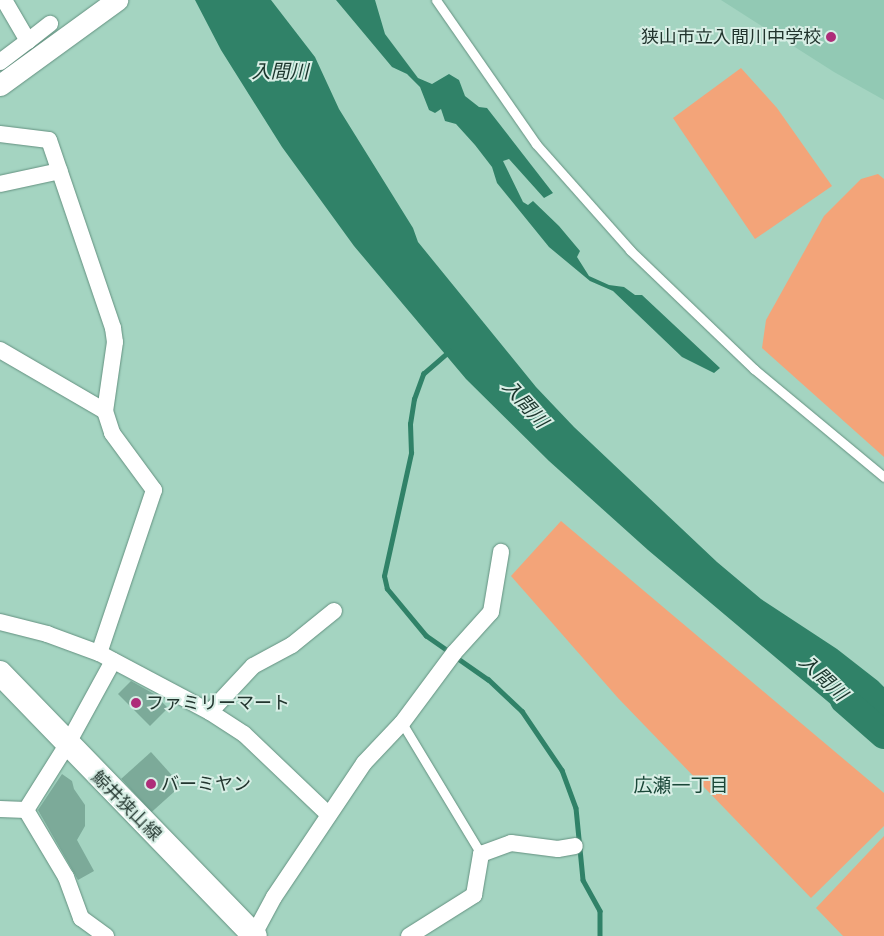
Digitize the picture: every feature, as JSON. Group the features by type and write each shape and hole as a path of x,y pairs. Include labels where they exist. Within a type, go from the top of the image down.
{"main road":[{"name":"鯨井狭山線","path":"0,673 67,746 254,936"}],"street":[{"path":"4,0 28,41"},
{"path":"0,85 117,0"},
{"path":"0,62 50,24"},
{"path":"0,134 49,140 113,328 115,342 105,411 112,433 154,490 106,657 67,746 26,810"},
{"path":"0,184 60,171"},
{"path":"0,350 105,411"},
{"path":"254,936 274,897 364,763 402,723 452,655 491,612 501,552"},
{"path":"210,712 253,666 292,645 334,611"},
{"path":"0,622 47,634 106,657 210,712 244,734 329,815"},
{"path":"0,809 26,810"},
{"path":"26,810 66,877 81,918 106,936"},
{"path":"408,936 474,894 481,854 511,844 558,849 575,846"}],"lane":[{"path":"436,0 536,144 630,250 754,369 884,477"},
{"path":"402,723 481,854"}],"shaded area":[{"name":"狭山市立入間川中学校","path":"721,0 884,0 884,100 834,72"},
{"path":"741,68 777,108 832,186 755,239 673,118"},
{"path":"878,174 884,179 884,457 762,348 766,320 824,216 861,179"},
{"path":"561,521 884,793 884,826 811,898 618,698 511,576"},
{"path":"884,836 884,936 843,936 816,908"}],"water":[{"name":"入間川","path":"195,0 271,0 315,57 339,109 413,228 418,242 536,387 574,427 717,562 761,599 837,649 878,681 884,687 884,733 849,708 843,707 839,711 648,550 549,461 466,379 354,246 282,147 221,50"},
{"path":"336,0 375,0 385,34 418,78 432,84 449,74 459,80 465,96 479,107 487,108 553,193 544,198 509,159 503,161 523,202 528,205 533,201 559,226 580,251 577,257 589,276 609,285 624,287 635,295 642,295 720,368 714,373 682,357 613,291 590,281 549,247 497,183 492,167 475,145 456,124 445,121 441,109 435,113 429,110 420,87 407,74 392,67"}],"building":[{"path":"131,681 154,694 168,708 150,726 118,694"},
{"path":"151,752 181,785 151,812 121,779"},
{"path":"62,774 72,781 74,789 85,805 85,826 77,840 94,871 78,880 38,810"}],"waterway":[{"path":"449,351 423,374 414,399 410,424 411,453 384,576 387,589 426,636 449,652"},
{"path":"456,657 488,679 522,711 562,770 576,808 583,880 600,911 600,936"},
{"name":"入間川","path":"844,700 884,735"}],"place":[{"name":"狭山市立入間川中学校","path":"831,37"},
{"name":"ファミリーマート","path":"136,703"},
{"name":"バーミヤン","path":"151,784"}],"district":[{"name":"広瀬一丁目","path":"681,786"}]}
